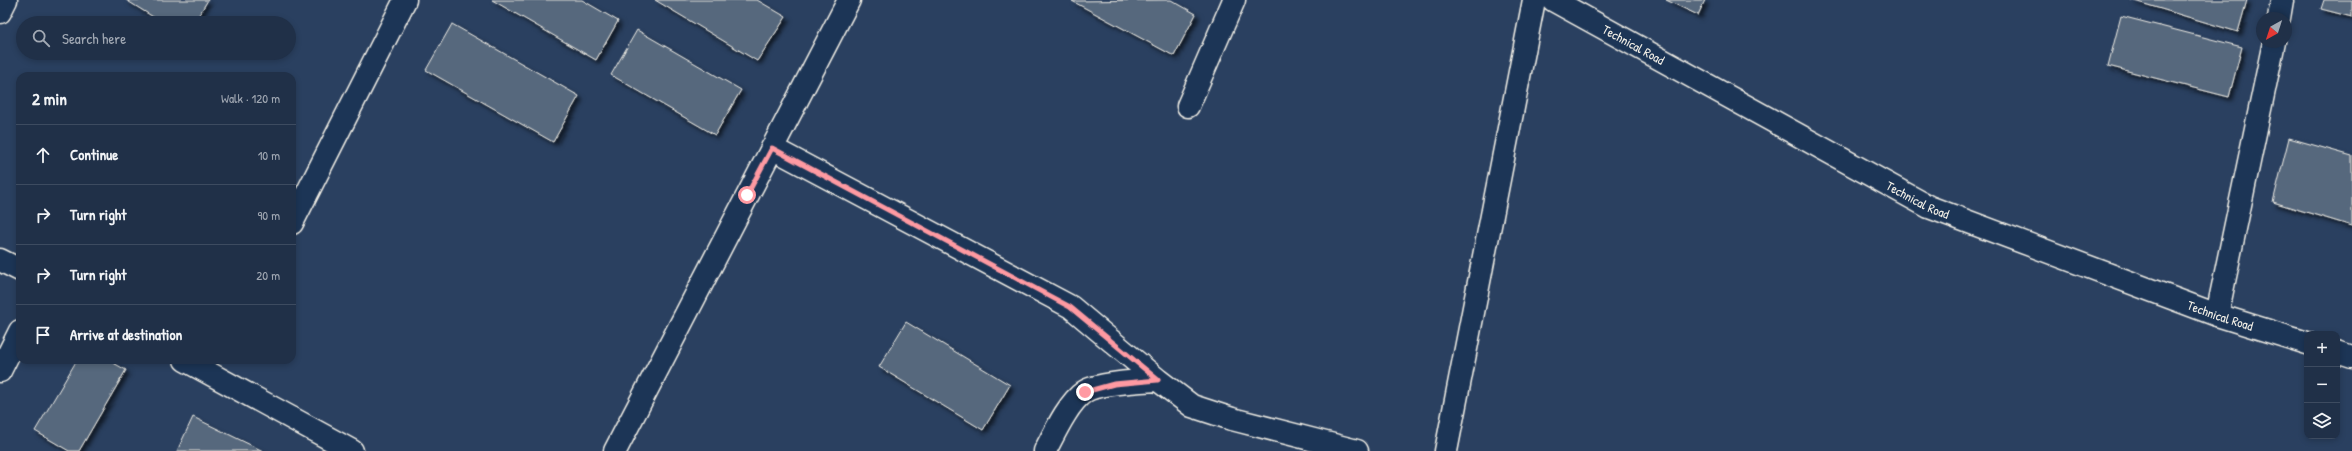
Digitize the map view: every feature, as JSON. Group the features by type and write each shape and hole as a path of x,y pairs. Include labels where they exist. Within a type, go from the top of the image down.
{"street":[{"path":"0,12 6,0"},
{"path":"296,215 405,0"},
{"path":"615,451 849,0"},
{"path":"1188,106 1234,0"},
{"path":"1446,451 1534,0"},
{"name":"Technical Road","path":"1553,0 1929,207 2217,315 2304,342"},
{"path":"2280,12 2282,0"},
{"path":"2217,315 2273,48"},
{"path":"772,148 1070,307 1158,380 1192,406 1232,419 1357,451"},
{"path":"0,260 16,268"},
{"path":"0,371 16,339"},
{"path":"2340,353 2352,357"},
{"path":"202,364 219,368 323,444 352,451"},
{"path":"1045,451 1059,422 1085,392 1114,384 1158,380"}],"building":[{"path":"126,0 208,0 198,16 152,16"},
{"path":"492,0 582,0 618,21 596,60"},
{"path":"655,0 757,0 786,17 757,61"},
{"path":"1171,0 1196,14 1174,56 1072,1"},
{"path":"1666,0 1705,0 1698,15"},
{"path":"2131,0 2247,0 2238,32"},
{"path":"2324,0 2352,0 2352,17 2321,9"},
{"path":"2121,16 2242,47 2229,97 2108,66"},
{"path":"452,24 579,96 553,142 426,70"},
{"path":"637,30 741,90 715,135 611,75"},
{"path":"2289,138 2352,156 2352,226 2273,202"},
{"path":"906,322 1010,385 983,430 879,367"},
{"path":"75,364 115,364 126,370 79,451 69,451 35,431"},
{"path":"193,417 263,451 177,451"}],"route":[{"path":"747,195 772,148 1070,307 1158,380 1114,384 1085,392"}]}
